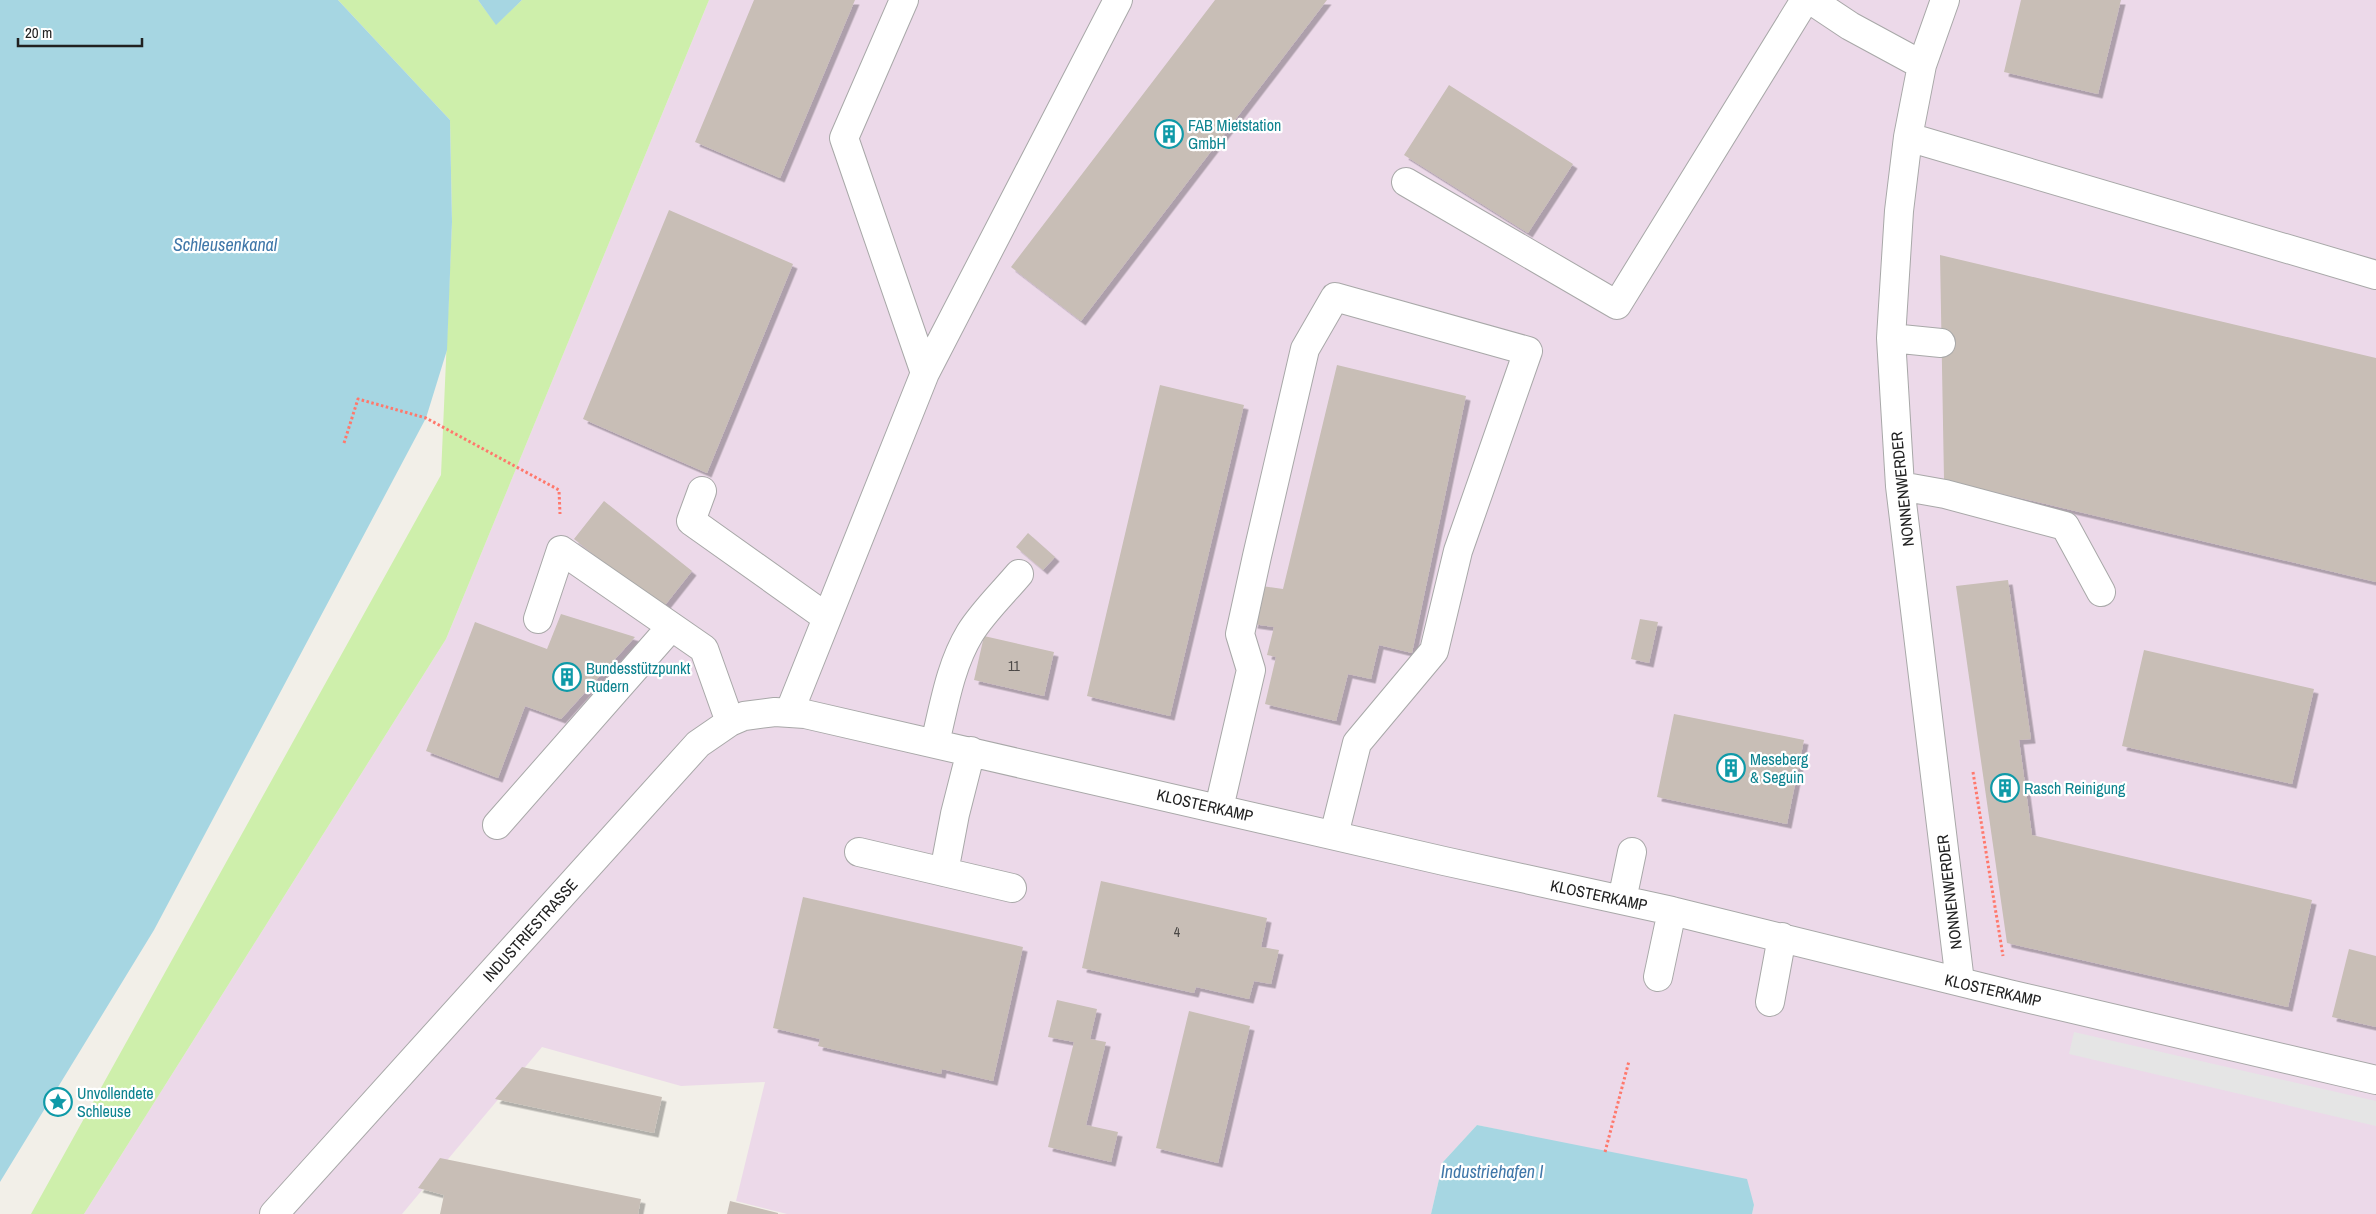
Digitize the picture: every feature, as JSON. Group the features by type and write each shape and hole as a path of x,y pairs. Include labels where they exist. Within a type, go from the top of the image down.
{"street":[{"path":"904,0 844,138 925,373"},
{"path":"789,713 925,373 1118,0"},
{"path":"1406,182 1616,305 1805,0"},
{"path":"1811,0 1843,21 1922,65"},
{"name":"NONNENWERDER","path":"1945,0 1922,65 1908,137 1899,211 1891,338 1900,486 1960,982"},
{"path":"1908,137 2376,276"},
{"path":"1219,808 1251,670 1240,634 1259,547 1305,349 1335,297 1528,351 1458,551 1434,651 1357,743 1334,835"},
{"path":"1891,338 1941,343"},
{"path":"1900,486 1946,494 2065,526 2101,592"},
{"path":"702,491 691,522 826,617"},
{"path":"538,619 561,550 704,649 730,722"},
{"path":"935,743 961,650 971,632 1019,574"},
{"path":"497,825 671,627"},
{"name":"INDUSTRIESTRASSE","path":"274,1214 698,744 730,722 759,713 789,713 821,718"},
{"name":"KLOSTERKAMP","path":"821,718 1672,911 1960,982 2376,1080"},
{"path":"944,872 955,814 971,751"},
{"path":"859,852 1012,888"},
{"path":"1622,900 1632,852"},
{"path":"1658,976 1672,911"},
{"path":"1770,1002 1782,937"}],"path":[{"path":"344,443 358,399 426,418 559,490 561,550"},
{"path":"1605,1152 1629,1061"}],"shaded area":[{"path":"709,0 2376,0 2376,1214 1752,1214 1754,1205 1605,1152 1477,1125 1443,1162 1431,1214 787,1214 736,1201 765,1082 681,1086 542,1047 402,1214 84,1214 446,639"},
{"path":"2074,1032 2376,1101 2376,1126 2069,1054"}],"green space":[{"path":"338,0 478,0 496,24 522,0 709,0 446,639 84,1214 31,1214 441,475 452,222 450,120"}],"water":[{"name":"Schleusenkanal","path":"0,0 338,0 450,120 452,222 447,350 426,418 154,930 0,1182"},
{"path":"478,0 522,0 496,25"},
{"name":"Industriehafen I","path":"1477,1125 1747,1179 1754,1205 1752,1214 1431,1214 1443,1162"}],"building":[{"path":"754,0 855,0 780,178 695,142"},
{"name":"FAB Mietstation GmbH","path":"1215,0 1327,0 1081,321 1011,267"},
{"path":"2021,0 2121,0 2098,94 2004,72"},
{"path":"1449,85 1573,164 1528,233 1404,155"},
{"path":"669,210 793,264 707,473 583,419"},
{"path":"1940,255 2376,358 2376,582 1944,480"},
{"path":"1337,365 1466,396 1412,653 1379,645 1371,679 1348,674 1336,721 1265,704 1276,657 1267,655 1274,627 1253,624 1262,586 1283,589"},
{"path":"1160,385 1244,405 1170,716 1087,696"},
{"path":"604,501 692,571 662,609 574,539"},
{"path":"1028,533 1055,557 1043,570 1016,547"},
{"name":"Rasch Reinigung","path":"2008,580 2031,739 2019,740 2032,835 2312,900 2288,1007 2007,943 1956,586"},
{"path":"561,614 635,637 561,719 525,706 498,778 426,751 475,622 547,649"},
{"path":"1640,619 1658,622 1649,663 1631,659"},
{"path":"984,636 1054,652 1044,696 974,680"},
{"path":"2144,650 2314,689 2292,784 2122,746"},
{"name":"Meseberg & Seguin","path":"1674,714 1804,740 1787,824 1657,797"},
{"path":"1101,881 1267,918 1261,947 1279,950 1271,984 1254,981 1249,999 1196,987 1194,993 1082,968"},
{"path":"803,897 1023,947 993,1081 942,1069 941,1074 818,1046 820,1039 773,1028"},
{"path":"2349,949 2376,956 2376,1027 2332,1017"},
{"path":"1057,1000 1097,1009 1090,1039 1106,1042 1086,1125 1118,1132 1111,1162 1048,1147 1074,1042 1048,1037"},
{"path":"1189,1011 1250,1026 1218,1163 1156,1148"},
{"path":"522,1067 662,1097 654,1133 495,1099"},
{"path":"440,1158 641,1199 638,1214 440,1214 444,1195 418,1188"},
{"path":"730,1201 778,1213 778,1214 727,1214"}],"place":[{"name":"FAB Mietstation GmbH","path":"1169,134"},
{"name":"Bundesstützpunkt Rudern","path":"567,677"},
{"name":"Meseberg & Seguin","path":"1731,768"},
{"name":"Rasch Reinigung","path":"2005,788"},
{"name":"Unvollendete Schleuse","path":"58,1102"}]}
